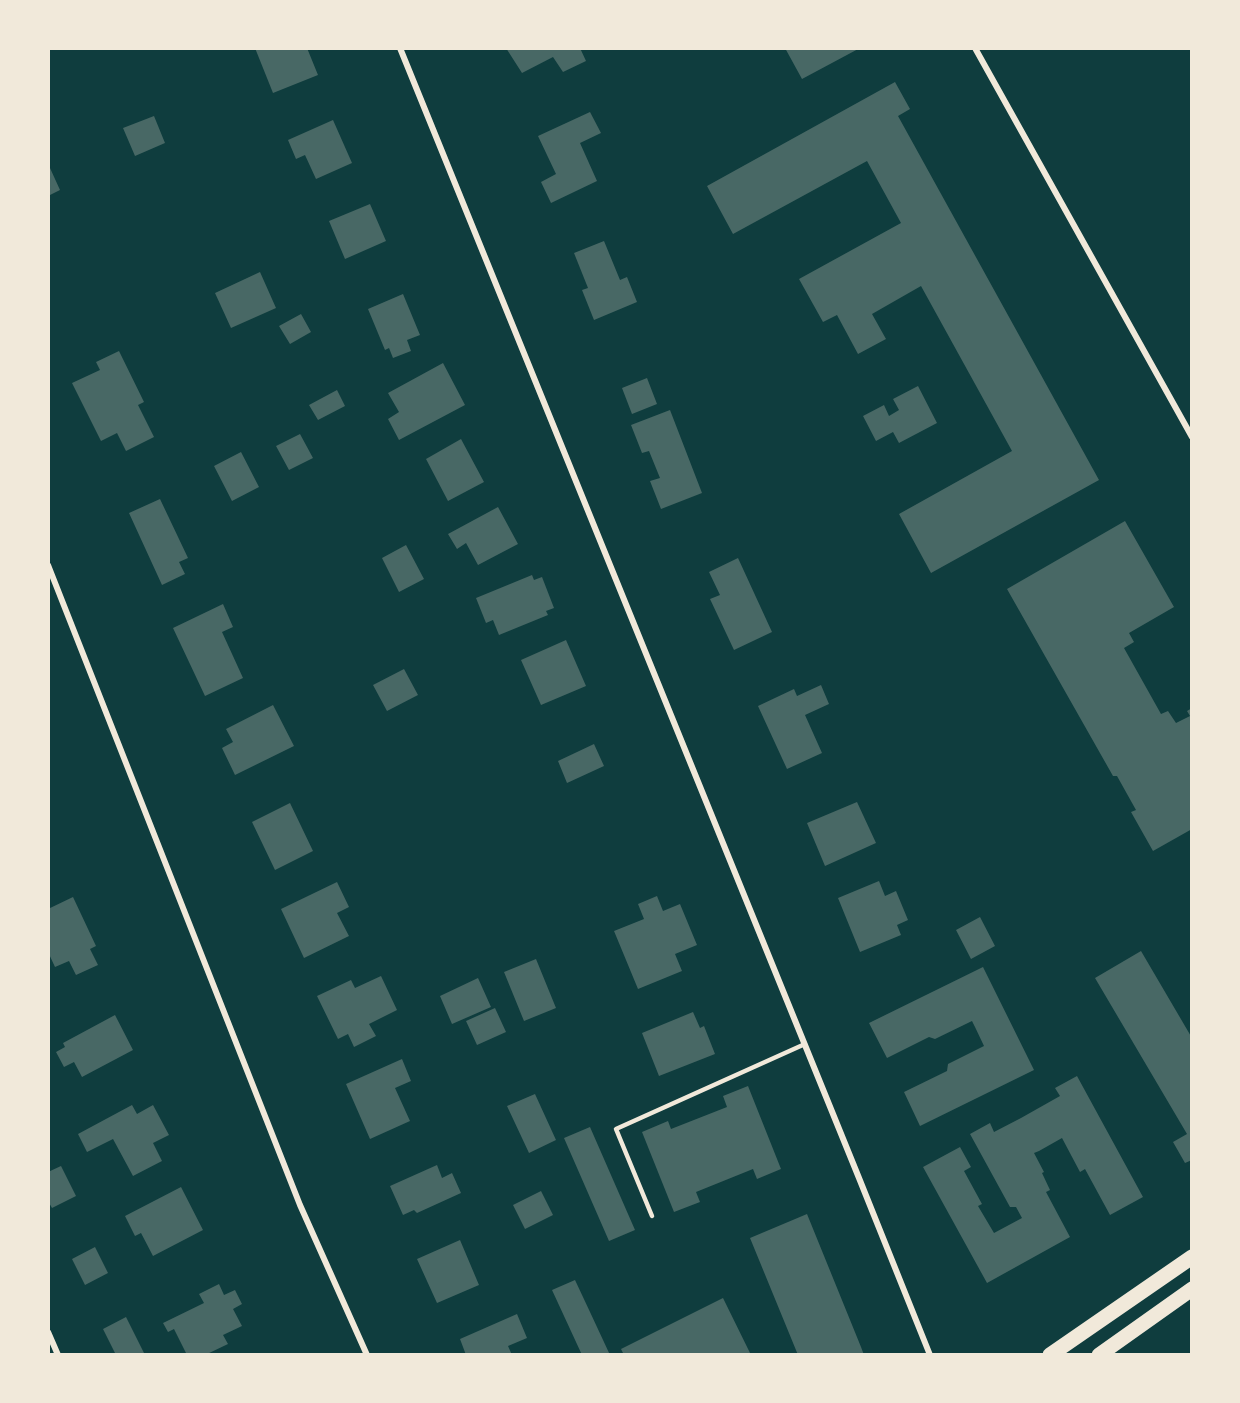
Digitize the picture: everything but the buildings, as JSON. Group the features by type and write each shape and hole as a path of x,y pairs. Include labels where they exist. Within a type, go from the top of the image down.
{"main road":[{"path":"1050,1355 1192,1257"},
{"path":"1099,1355 1192,1289"}],"street":[{"path":"400,48 930,1355"},
{"path":"975,48 1192,437"},
{"path":"48,565 300,1205 367,1355"},
{"path":"48,1332 58,1355"}],"lane":[{"path":"652,1216 616,1129 805,1044"}]}
